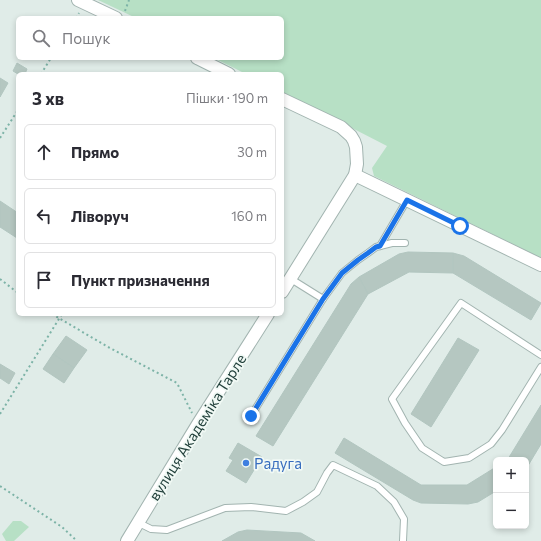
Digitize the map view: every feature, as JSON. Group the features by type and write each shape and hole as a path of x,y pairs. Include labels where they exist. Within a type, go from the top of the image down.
{"street":[{"path":"78,0 120,15"},
{"path":"201,60 225,72"},
{"path":"284,100 341,127 351,136 354,141 357,155 355,175 284,289"},
{"path":"355,175 541,265"},
{"name":"вулиця Академіка Тарле","path":"127,541 198,424 267,316"}],"lane":[{"path":"380,246 407,200"},
{"path":"251,416 323,299 342,273 376,247 392,243 405,243"},
{"path":"290,279 323,299"},
{"path":"541,355 461,303 392,400 422,448 444,462 469,458 491,444 502,430 541,367"},
{"path":"139,523 151,529 167,530 225,508 251,507 286,511 303,502 317,492 327,473 334,465 377,486 394,502 404,519 403,541"}],"path":[{"path":"120,15 129,0"},
{"path":"42,72 50,60"},
{"path":"0,138 16,113"},
{"path":"0,279 16,291"},
{"path":"55,316 108,347 177,383 198,424"},
{"path":"0,414 61,316"},
{"path":"0,486 62,527 77,541"}],"green space":[{"path":"98,0 541,0 541,258 374,176 372,168 387,146 284,93 284,72 242,72 218,60 284,60 284,16 132,16"},
{"path":"13,521 21,521 29,527 14,541 6,541 2,534"}],"building":[{"path":"17,63 27,69 26,72 16,73 13,71"},
{"path":"0,78 8,83 0,97"},
{"path":"0,201 16,212 16,237 0,227"},
{"path":"408,252 453,253 453,273 409,272 368,294 359,277 399,254"},
{"path":"453,253 464,256 541,303 531,320 453,273"},
{"path":"359,277 368,294 273,446 256,436 351,284"},
{"path":"66,336 87,350 74,368 53,354"},
{"path":"458,338 479,350 431,427 411,414"},
{"path":"53,354 74,368 64,383 43,369"},
{"path":"0,364 15,373 9,384 0,378"},
{"path":"541,405 541,444 529,464 529,457 509,457"},
{"path":"344,438 421,485 467,485 493,469 493,493 478,502 468,504 421,503 413,500 335,453"},
{"path":"238,443 262,457 246,483 226,471 233,460 229,458"},
{"path":"247,530 301,533 315,541 222,541 238,532"}],"place":[{"name":"Радуга","path":"246,463"}],"route":[{"path":"251,416 323,299 342,273 376,247 380,246 407,200 460,226"}]}
